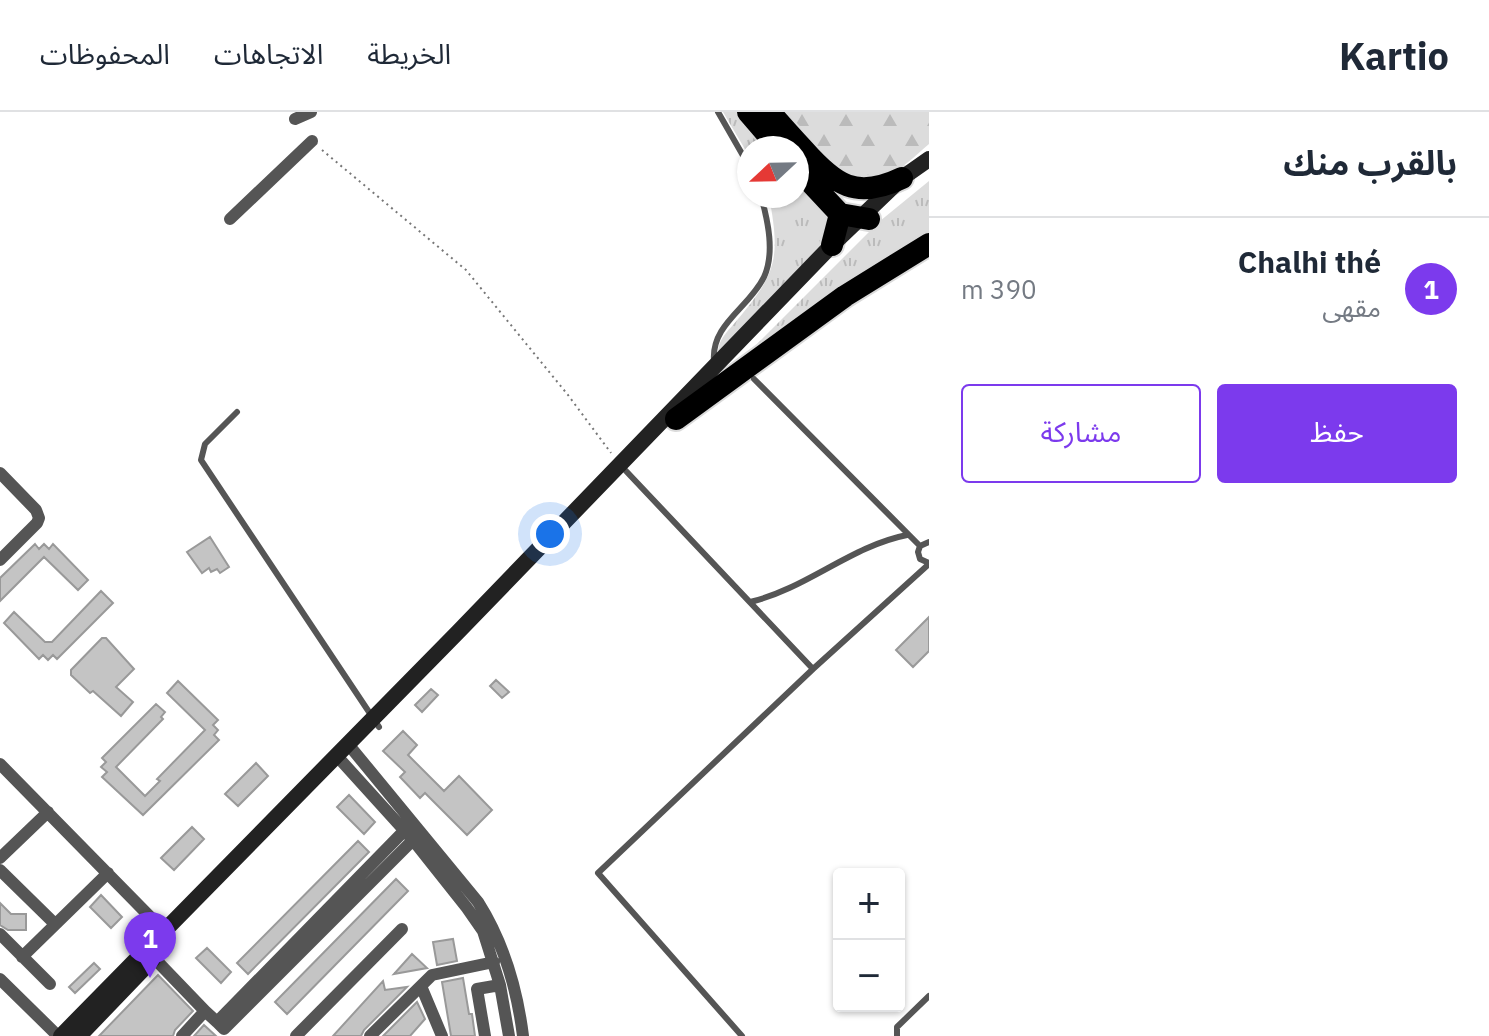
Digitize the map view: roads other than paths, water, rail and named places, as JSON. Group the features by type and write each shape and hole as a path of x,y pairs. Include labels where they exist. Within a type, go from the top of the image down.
{"highway":[{"path":"748,112 769,136"},
{"path":"770,112 822,170 849,187 871,189 902,178"},
{"path":"809,178 856,218 832,245"},
{"path":"676,419 747,364 845,296 929,244"}],"main road":[{"path":"623,468 676,419 836,250 856,218 902,178 929,162"},
{"path":"856,218 929,162"},
{"path":"60,1036 376,723 623,468 832,245"},
{"path":"79,1036 345,754"}],"street":[{"path":"295,119 311,112"},
{"path":"230,219 312,141"},
{"path":"0,560 39,518 36,510 1,475"},
{"path":"345,754 483,931 500,985 509,1036"},
{"path":"345,754 478,902 492,924 512,977 523,1036"},
{"path":"0,764 165,932"},
{"path":"0,858 48,812"},
{"path":"154,958 224,1031 408,836"},
{"path":"0,870 55,924"},
{"path":"22,957 108,873"},
{"path":"296,1036 402,929"},
{"path":"0,934 50,984"},
{"path":"370,1036 432,975 494,962"},
{"path":"0,979 60,1036"},
{"path":"485,1036 477,989 500,985"},
{"path":"421,986 442,1036"},
{"path":"182,1036 205,1011"}],"lane":[{"path":"718,112 737,145"},
{"path":"715,367 715,340 725,323 752,296 768,266 770,254 765,208"},
{"path":"754,379 920,546"},
{"path":"237,412 205,444 201,460 376,723"},
{"path":"623,468 813,669"},
{"path":"750,602 775,596 885,539 907,535"},
{"path":"920,546 929,542"},
{"path":"920,546 918,555 922,561 929,563"},
{"path":"742,1036 598,873 929,563"},
{"path":"897,1036 897,1027 929,996"}],"place":[{"name":"Chalhi thé","path":"150,978"}]}
